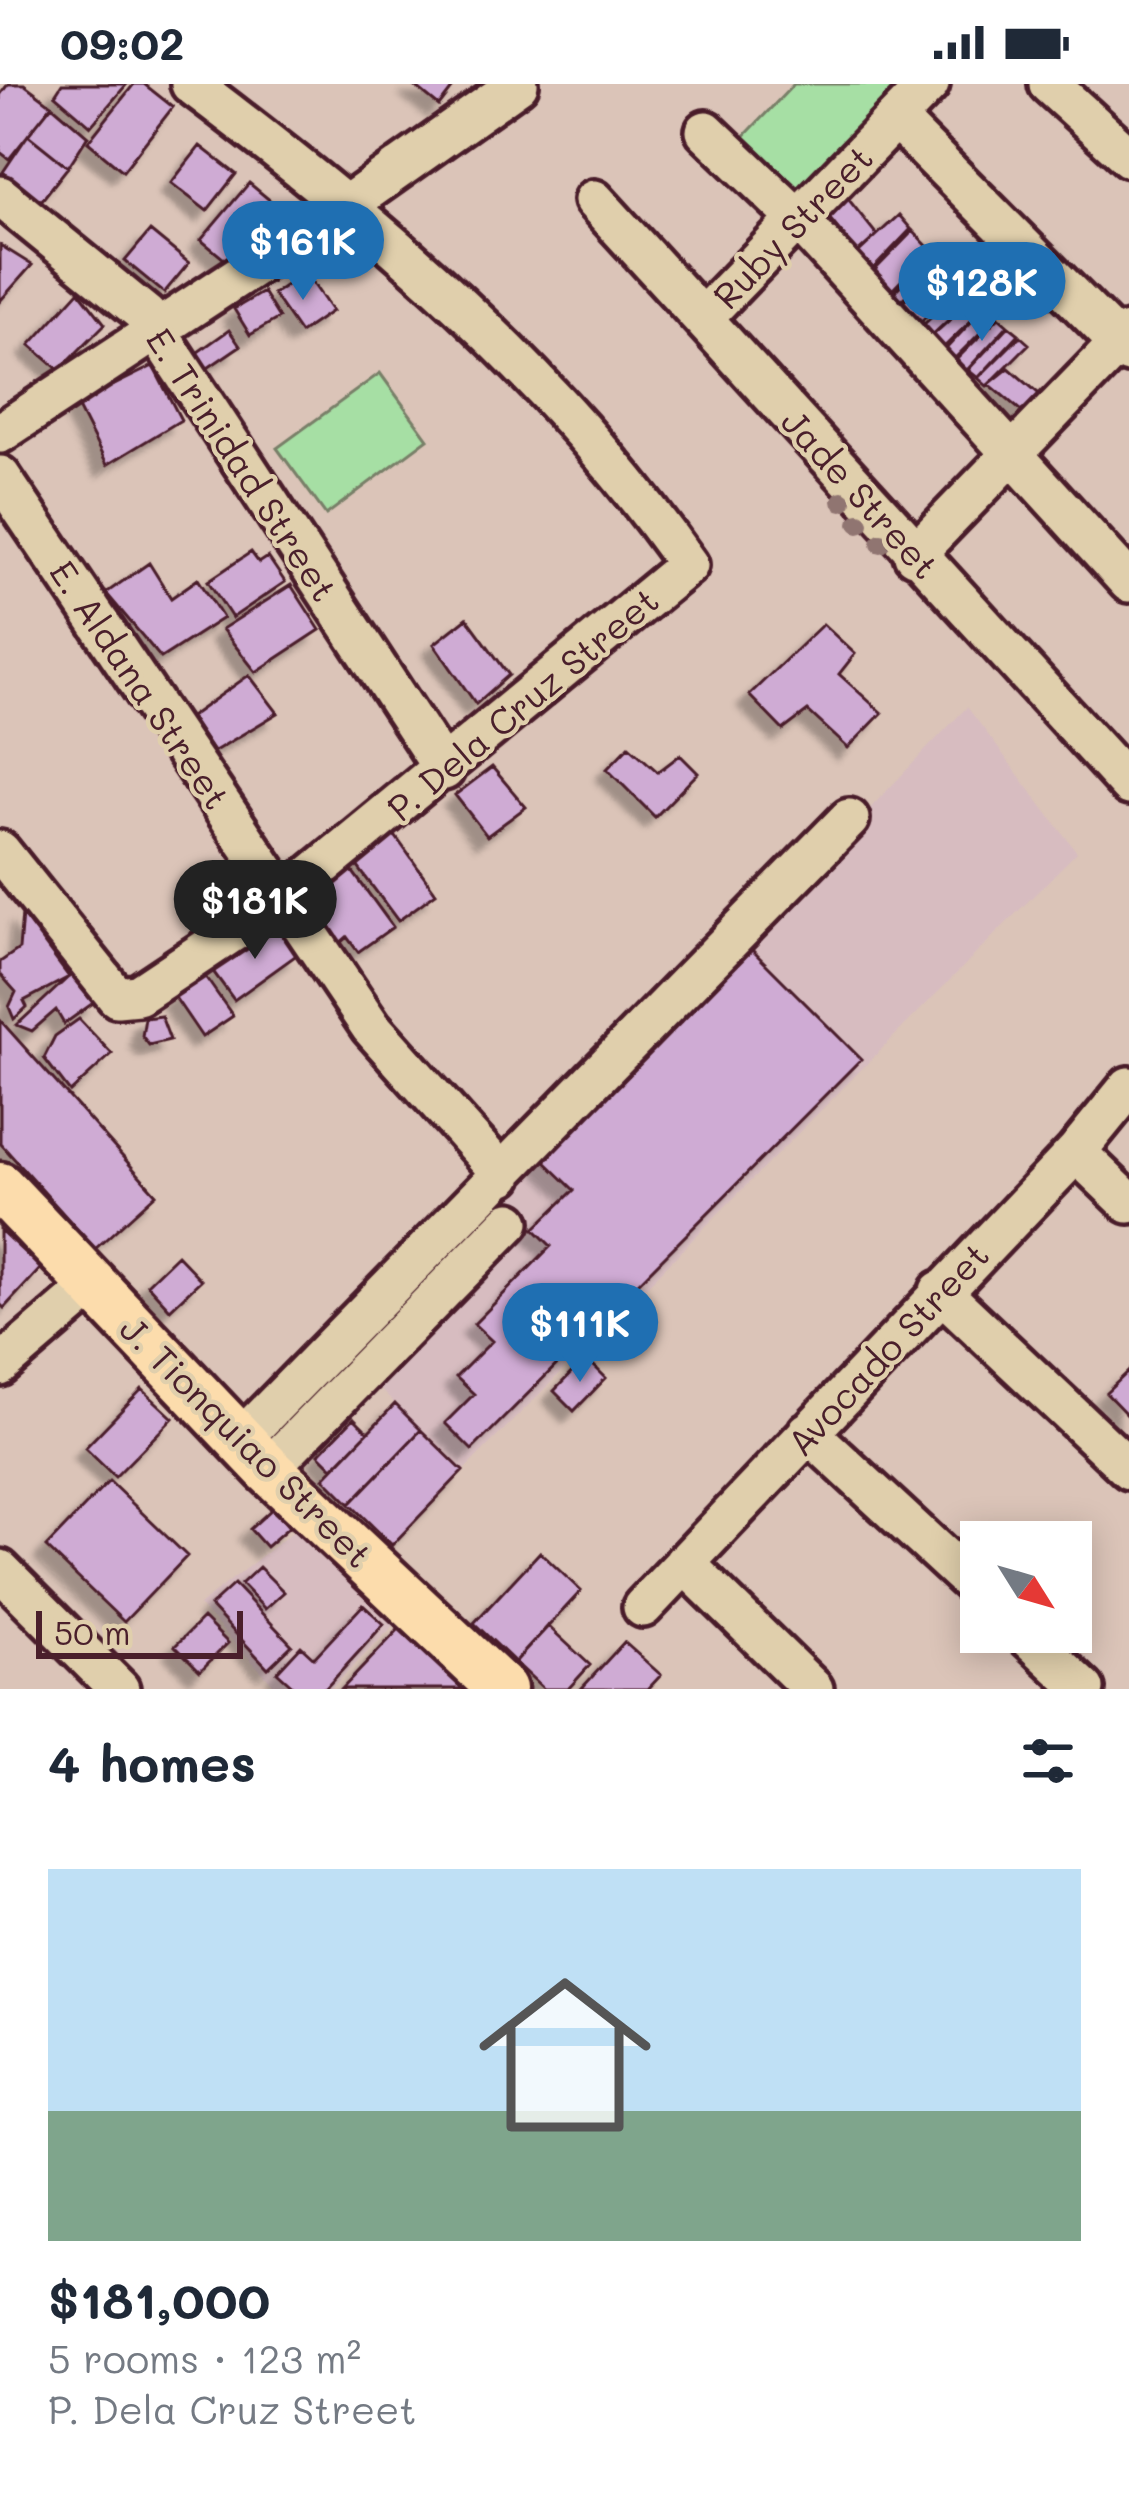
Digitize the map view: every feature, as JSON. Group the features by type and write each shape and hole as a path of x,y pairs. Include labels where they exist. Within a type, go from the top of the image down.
{"main road":[{"name":"J. Tionquiao Street","path":"0,1186 254,1454 502,1689"}],"street":[{"path":"191,84 350,203"},
{"path":"0,434 350,203 518,84"},
{"name":"Ruby Street","path":"704,316 929,84"},
{"path":"1049,84 1129,157"},
{"path":"896,119 1126,343 914,555"},
{"path":"706,131 799,220 1129,582"},
{"name":"E. Trinidad Street","path":"0,196 137,305 444,770"},
{"name":"Jade Street","path":"594,200 1129,785"},
{"name":"P. Dela Cruz Street","path":"0,851 117,997 138,995 285,897 688,565 645,503 550,391 350,203"},
{"name":"E. Aldana Street","path":"0,476 371,1027 503,1175"},
{"path":"254,1454 503,1175 850,819"},
{"name":"Avocado Street","path":"643,1607 1076,1152 1129,1088"},
{"path":"1076,1152 1129,1203"},
{"path":"254,1454 510,1222"},
{"path":"0,1366 93,1286"},
{"path":"940,1291 1129,1469"},
{"path":"808,1432 960,1573"},
{"path":"684,1563 813,1689"},
{"path":"0,1570 118,1689"},
{"path":"1045,1653 1084,1689"}],"shaded area":[{"path":"967,707 1077,852 463,1471 346,1356"},
{"path":"295,1530 397,1622 331,1689 278,1689 199,1605"}],"green space":[{"path":"794,84 920,84 798,212 733,148"},
{"path":"380,373 428,439 326,515 277,448"}],"building":[{"path":"8,84 24,84 52,105 9,159 0,152 0,95"},
{"path":"62,84 127,84 91,126 55,95"},
{"path":"134,84 144,84 173,107 123,171 88,142"},
{"path":"412,84 456,84 439,106"},
{"path":"52,105 88,136 68,167 28,135"},
{"path":"28,135 68,167 30,215 25,191 3,172"},
{"path":"200,146 236,174 207,211 171,183"},
{"path":"249,183 278,207 230,264 201,240"},
{"path":"841,190 877,235 857,253 822,209"},
{"path":"899,215 911,229 872,270 858,253"},
{"path":"150,231 189,263 164,293 125,261"},
{"path":"913,231 931,250 892,290 874,271"},
{"path":"0,245 32,265 0,301"},
{"path":"933,252 942,261 901,300 894,292"},
{"path":"944,263 961,283 919,323 902,302"},
{"path":"305,272 332,311 300,333 273,294"},
{"path":"966,285 976,294 930,337 921,327"},
{"path":"79,291 105,324 59,370 30,345"},
{"path":"263,292 279,318 250,335 234,309"},
{"path":"977,295 987,305 942,349 931,337"},
{"path":"987,305 998,315 955,358 945,350"},
{"path":"999,317 1008,325 967,370 956,360"},
{"path":"1009,326 1019,334 978,378 968,370"},
{"path":"229,330 240,346 199,374 188,359"},
{"path":"1020,336 1029,344 987,386 978,378"},
{"path":"153,366 181,420 107,465 76,404"},
{"path":"1009,368 1044,398 1027,416 989,384"},
{"path":"251,552 259,563 268,557 285,582 232,618 208,581"},
{"path":"149,563 171,598 198,579 223,618 161,658 106,593"},
{"path":"291,585 320,630 256,672 222,629"},
{"path":"467,618 509,675 476,704 434,644"},
{"path":"823,624 855,654 839,674 882,713 848,748 808,711 783,730 749,695"},
{"path":"249,675 278,713 213,752 190,717"},
{"path":"629,746 658,772 680,755 698,773 655,817 607,769"},
{"path":"492,767 526,807 487,836 455,795"},
{"path":"391,830 436,893 398,921 352,859"},
{"path":"350,868 393,927 358,952 347,937 339,944 322,921 330,916 314,894"},
{"path":"22,914 69,977 24,1001 27,1007 14,1019 9,1007 16,992 0,974 0,962 19,949"},
{"path":"277,924 298,954 234,1000 212,970"},
{"path":"749,947 861,1059 472,1450 445,1423 474,1394 456,1377 492,1341 474,1324 551,1246 534,1229 574,1190 540,1157"},
{"path":"75,971 96,1001 64,1024 56,1010 32,1031 17,1025"},
{"path":"204,975 233,1016 202,1037 174,996"},
{"path":"161,1016 170,1040 149,1045 142,1036 145,1018"},
{"path":"79,1019 112,1054 70,1092 44,1058 55,1036"},
{"path":"0,1020 156,1194 95,1249 0,1143"},
{"path":"0,1230 41,1268 4,1308 0,1304"},
{"path":"177,1255 201,1280 170,1309 147,1284"},
{"path":"586,1358 606,1378 574,1411 554,1391"},
{"path":"1129,1371 1129,1417 1106,1393"},
{"path":"142,1389 173,1418 115,1477 85,1448"},
{"path":"395,1404 421,1430 350,1504 324,1478"},
{"path":"354,1418 368,1432 333,1468 319,1454"},
{"path":"421,1430 463,1471 392,1545 350,1504"},
{"path":"109,1481 187,1556 124,1622 46,1547"},
{"path":"273,1508 289,1527 266,1547 250,1529"},
{"path":"540,1552 581,1591 515,1662 474,1623"},
{"path":"259,1567 284,1592 265,1609 241,1584"},
{"path":"234,1584 292,1645 268,1668 210,1606"},
{"path":"363,1605 384,1624 325,1689 296,1689 277,1672 301,1646 314,1658"},
{"path":"203,1618 228,1643 200,1671 175,1646"},
{"path":"548,1626 590,1665 568,1689 544,1689 515,1662"},
{"path":"401,1627 464,1689 342,1689"},
{"path":"624,1642 661,1675 648,1689 581,1689"}]}
